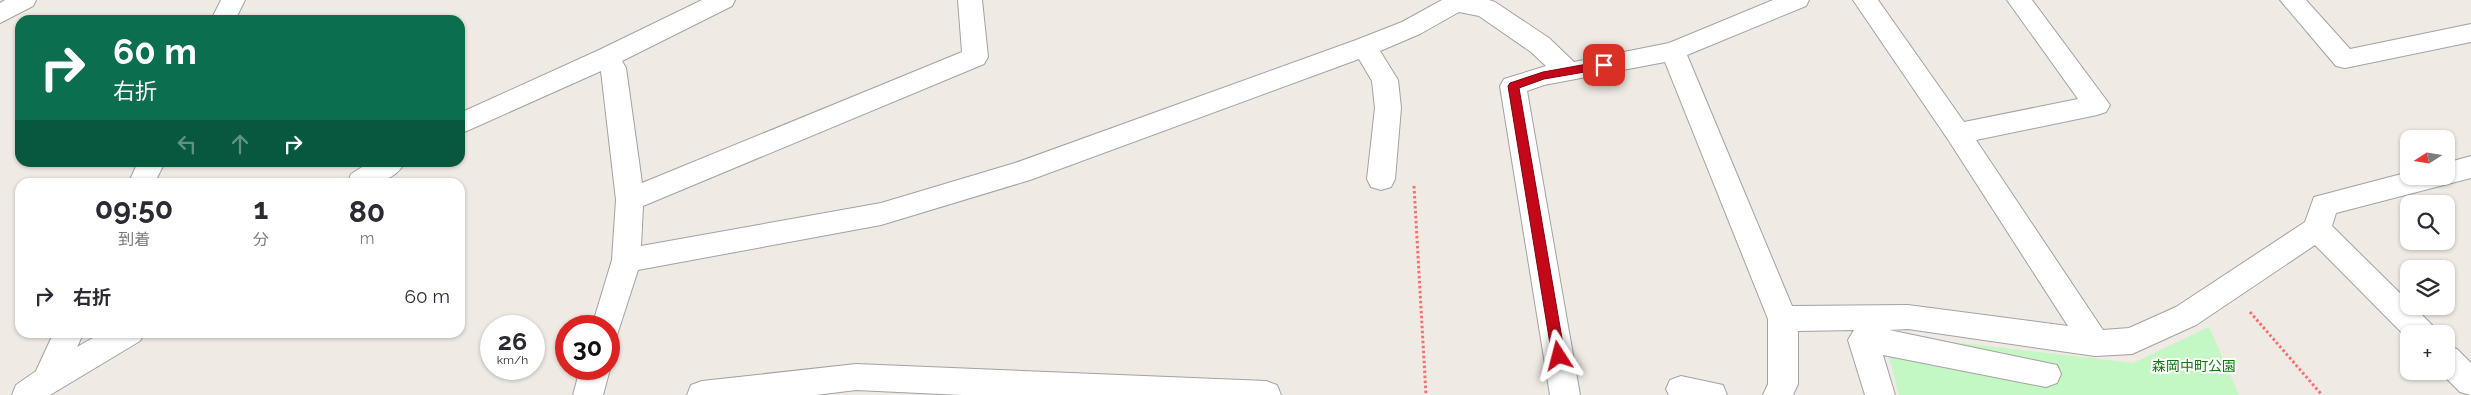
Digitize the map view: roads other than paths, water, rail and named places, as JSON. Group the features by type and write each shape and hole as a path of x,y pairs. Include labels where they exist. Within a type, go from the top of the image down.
{"street":[{"path":"0,14 24,0"},
{"path":"226,15 233,0"},
{"path":"465,122 608,56 723,0"},
{"path":"630,200 975,57 970,0"},
{"path":"1565,395 1513,86 1543,76 1673,51 1797,0"},
{"path":"1865,0 1958,134 2094,343"},
{"path":"1958,134 2097,105 2019,0"},
{"path":"2292,0 2346,59 2471,33"},
{"path":"626,260 881,214 1020,172 1365,47 1410,28 1456,3 1486,8 1540,45 1570,72"},
{"path":"1365,47 1385,80 1388,108 1381,180"},
{"path":"1673,51 1783,319 1783,384 1778,395"},
{"path":"608,56 613,68 630,200 626,260 610,315"},
{"path":"368,178 384,167"},
{"path":"2455,171 2471,167"},
{"path":"1783,319 1908,317 2094,343 2132,341 2186,316 2317,229 2324,206 2402,185"},
{"path":"2317,229 2413,325"},
{"path":"37,388 66,338"},
{"path":"37,388 120,338"},
{"path":"1880,395 1863,340 1893,344 2046,374"},
{"path":"2455,367 2471,383"},
{"path":"588,395 592,380"},
{"path":"702,395 854,386 1266,395"},
{"path":"1681,389 1712,395"}],"park label":[{"name":"森岡中町公園","path":"2194,366"}]}
